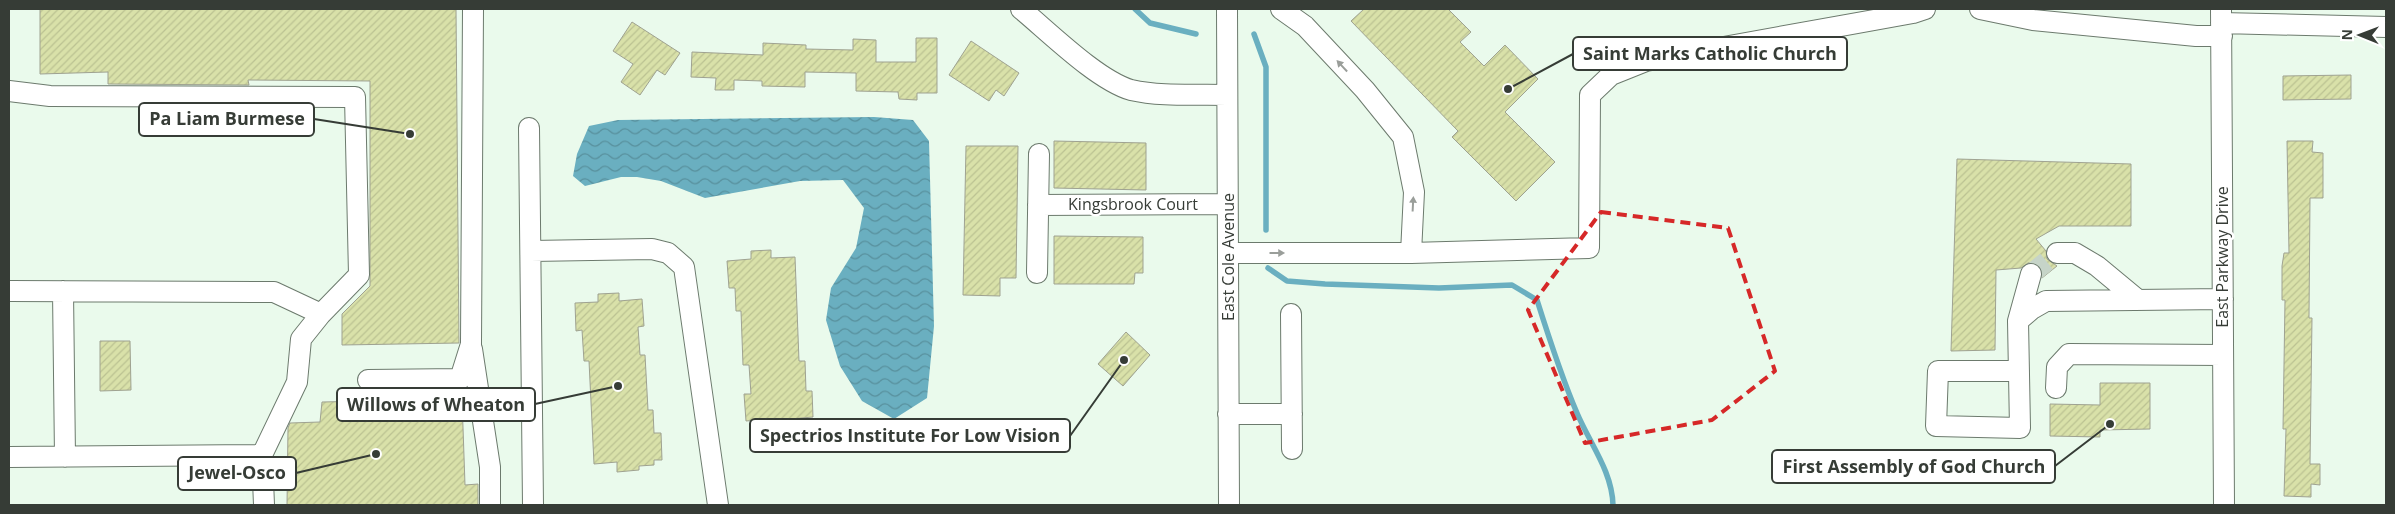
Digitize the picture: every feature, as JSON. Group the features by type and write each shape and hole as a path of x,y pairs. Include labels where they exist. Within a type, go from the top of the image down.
{"street":[{"path":"473,9 471,344 490,467 490,505"},
{"path":"1020,9 1087,64 1116,84 1150,93 1227,94"},
{"name":"East Cole Avenue","path":"1226,9 1229,505"},
{"path":"1281,9 1305,26 1365,90 1403,137 1414,192 1411,253"},
{"path":"1228,253 1411,253 1589,248 1590,94 1611,75 1646,61 1912,13 1925,9"},
{"path":"1980,9 2033,20 2196,36 2221,22 2386,27"},
{"name":"East Parkway Drive","path":"2221,22 2224,505"},
{"path":"9,91 50,96 355,97 358,275 321,314 301,340 297,382 262,455 264,505"},
{"path":"529,128 534,505"},
{"path":"1037,273 1039,154"},
{"name":"Kingsbrook Court","path":"1038,204 1228,204"},
{"path":"531,250 652,249 668,253 684,268 718,505"},
{"path":"2057,253 2075,253 2097,266 2138,300"},
{"path":"2019,371 1938,371 1936,426 2020,428 2019,371 2018,321 2031,274"},
{"path":"9,291 274,292 321,314"},
{"path":"63,291 65,457"},
{"path":"2018,321 2032,308 2046,301 2223,299"},
{"path":"1290,314 1292,449"},
{"path":"368,380 460,379 471,344"},
{"path":"2056,388 2057,367 2069,354 2223,355"},
{"path":"1228,414 1292,414"},
{"path":"9,457 262,455"}],"highlighted area":[{"path":"1601,212 1728,228 1775,371 1712,420 1585,443 1528,310"}],"water":[{"path":"874,117 913,120 929,141 934,326 927,398 894,419 862,401 840,366 826,320 831,288 856,248 864,208 843,180 800,181 705,198 661,181 637,177 621,177 585,186 573,176 577,154 589,126 618,120"}],"building":[{"path":"40,9 456,9 459,343 342,345 342,314 370,286 370,81 248,80 249,85 108,84 108,72 40,74"},
{"path":"1364,9 1448,9 1471,32 1460,42 1484,66 1505,45 1538,79 1505,112 1555,162 1516,201 1452,137 1458,131 1351,21"},
{"path":"632,22 680,53 665,75 657,70 640,95 621,82 633,64 613,51"},
{"path":"916,38 937,38 937,93 917,93 917,100 899,99 898,92 856,91 856,73 805,72 805,87 762,86 762,81 734,80 734,90 715,90 716,78 691,77 692,52 763,55 763,43 806,45 806,49 853,50 853,39 876,40 876,62 916,62"},
{"path":"971,41 1019,73 1004,96 996,90 989,101 949,75"},
{"path":"2351,75 2351,99 2283,100 2283,76"},
{"path":"1054,141 1146,143 1146,190 1054,188"},
{"path":"2287,141 2313,141 2312,152 2323,153 2323,198 2310,198 2309,318 2312,318 2310,464 2320,464 2320,485 2311,484 2311,497 2284,496 2286,429 2283,429 2285,300 2282,300 2282,266 2284,253 2289,253"},
{"path":"966,146 1018,146 1016,278 1000,278 1000,296 963,295"},
{"path":"1957,159 2131,164 2131,226 2059,226 2036,239 2046,251 2047,259 2057,266 2042,278 2042,271 2034,262 2028,263 2021,268 1996,270 1995,350 1951,351"},
{"path":"1054,236 1143,237 1143,273 1135,273 1134,284 1054,284"},
{"path":"771,250 771,258 795,257 799,361 805,361 806,391 812,391 813,417 790,419 791,427 770,428 770,419 746,421 744,394 751,394 749,365 743,365 741,311 736,311 735,288 729,288 727,261 751,259 751,251"},
{"path":"619,293 619,301 642,299 644,326 638,327 640,355 645,355 648,410 653,410 654,433 661,433 662,460 654,460 654,465 639,466 639,470 617,472 617,462 594,464 589,361 584,361 582,330 576,331 575,303 598,302 598,294"},
{"path":"1126,332 1150,355 1123,386 1098,364"},
{"path":"100,341 130,341 131,390 100,391"},
{"path":"2100,383 2150,383 2150,429 2100,430 2100,437 2050,436 2050,404 2100,405"},
{"path":"462,399 465,485 478,484 478,505 287,505 288,428 290,423 320,422 322,402"}],"waterway":[{"path":"1135,9 1150,23 1196,34"},
{"path":"1254,34 1266,67 1266,230"},
{"path":"1268,268 1287,281 1325,284 1439,288 1512,285 1537,300 1571,399 1605,469 1612,493 1613,505"}],"tunnel":[{"path":"2031,274 2057,253"}],"place":[{"name":"Saint Marks Catholic Church","path":"1508,89"},
{"name":"Pa Liam Burmese","path":"410,134"},
{"name":"Spectrios Institute For Low Vision","path":"1124,360"},
{"name":"Willows of Wheaton","path":"618,386"},
{"name":"First Assembly of God Church","path":"2110,424"},
{"name":"Jewel-Osco","path":"376,454"}]}
